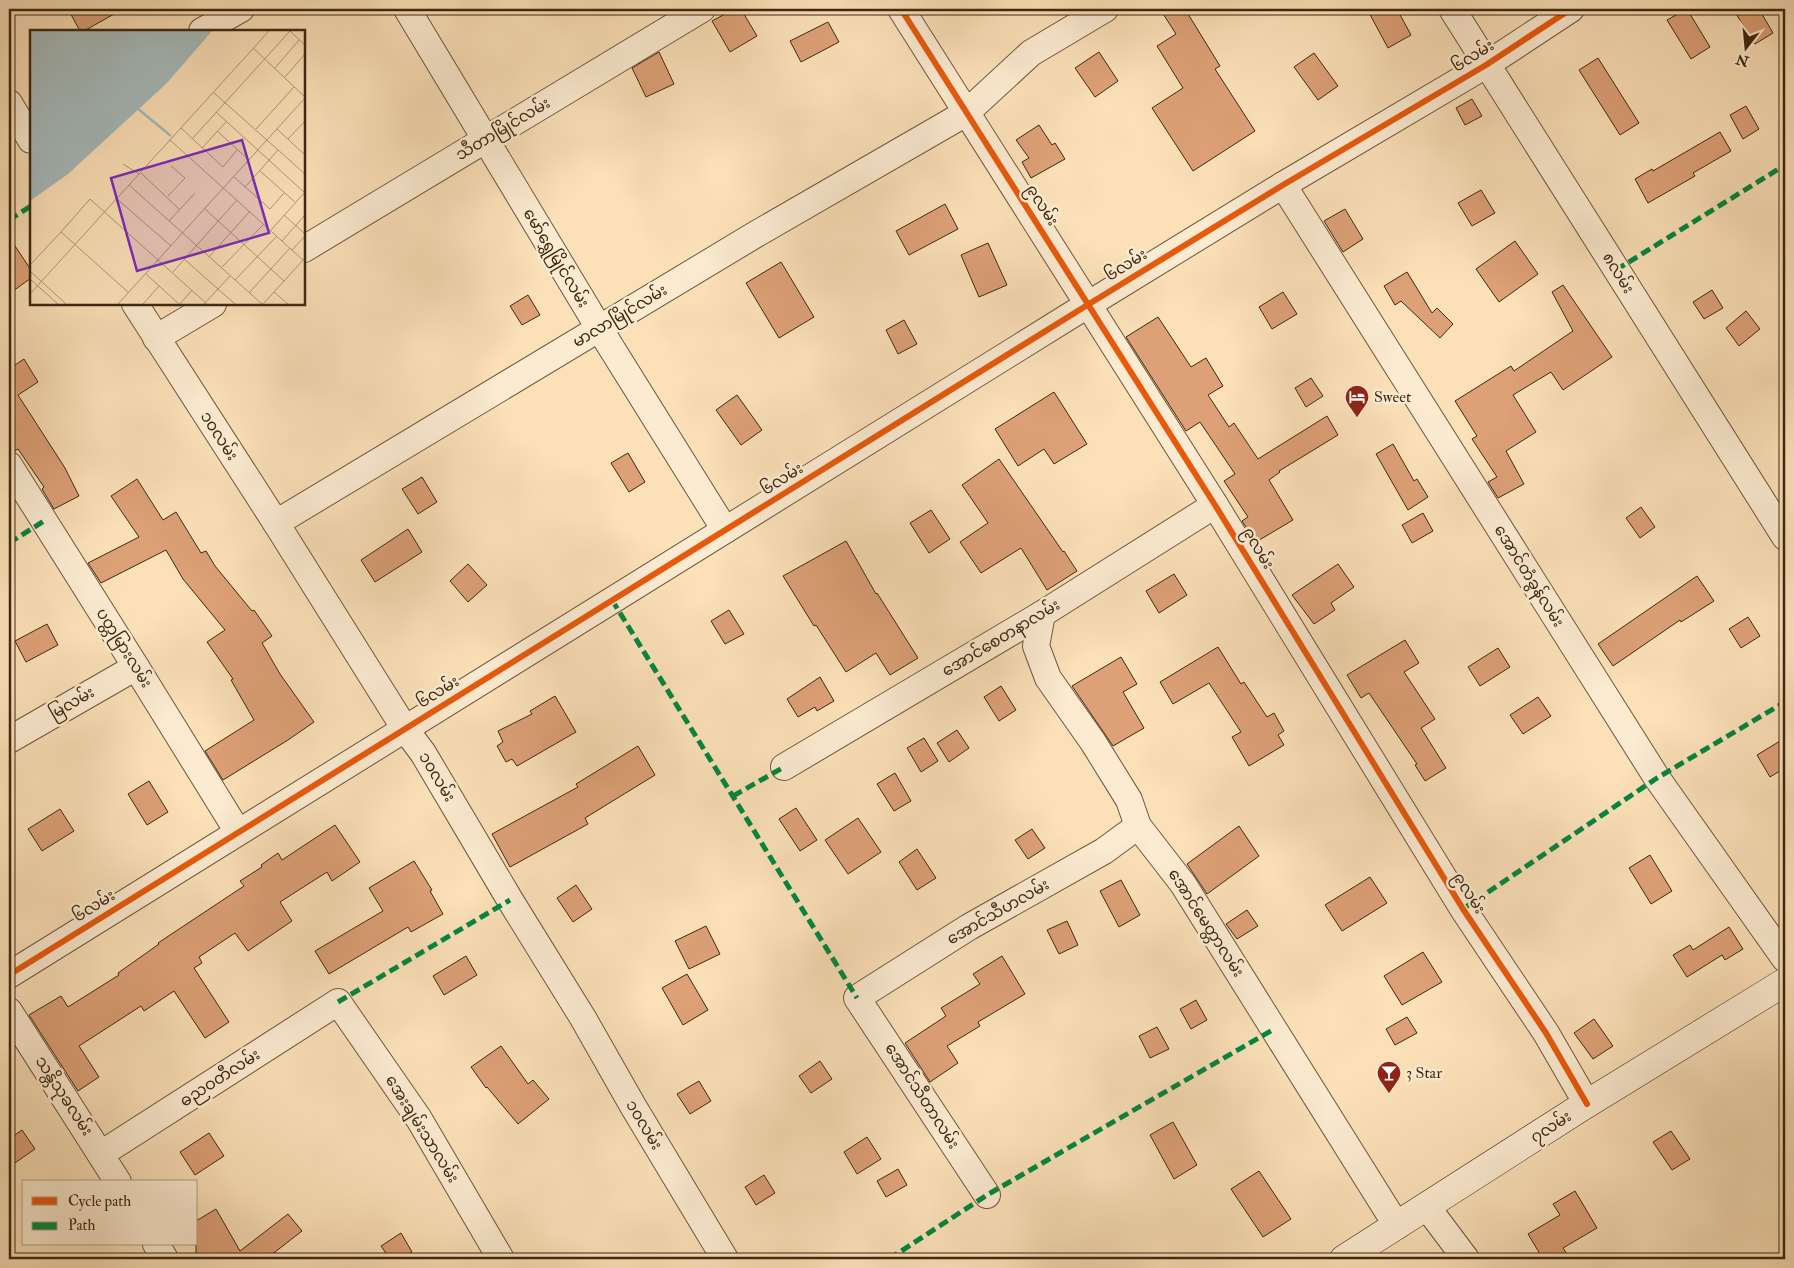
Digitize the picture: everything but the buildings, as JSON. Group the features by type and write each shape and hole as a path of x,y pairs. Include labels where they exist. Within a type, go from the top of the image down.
{"street":[{"path":"204,30 241,9"},
{"name":"မော်ရွှေမြိုင်လမ်း","path":"406,9 599,328 725,530"},
{"name":"သီတာမြိုင်လမ်း","path":"305,248 702,9"},
{"name":"၉လမ်း","path":"901,9 1215,505 1463,910 1546,1032 1587,1104"},
{"name":"မာလာမြိုင်လမ်း","path":"276,523 758,233 966,113 1031,53 1105,9"},
{"name":"၈လမ်း","path":"1452,9 1785,537"},
{"name":"၆လမ်း","path":"9,975 1089,304 1486,64 1571,9"},
{"path":"9,103 30,134"},
{"name":"အောင်တံခွန်လမ်း","path":"1283,185 1657,778 1785,960"},
{"name":"၁၀လမ်း","path":"136,305 276,523 405,729 423,754 583,1018 633,1106 725,1259"},
{"path":"156,338 211,305"},
{"name":"ပတ္တမြားလမ်း","path":"9,465 238,832"},
{"name":"အောင်စေတနာလမ်း","path":"784,767 1042,614 1215,505"},
{"name":"အောင်မေတ္တာလမ်း","path":"1042,614 1036,646 1048,678 1129,800 1138,826 1183,884 1397,1226"},
{"name":"မြလမ်း","path":"9,740 136,666"},
{"name":"အောင်သီဟလမ်း","path":"857,998 969,927 1104,851 1138,826"},
{"name":"၇လမ်း","path":"1344,1259 1587,1104 1785,982"},
{"name":"အောင်သီတာလမ်း","path":"857,998 987,1196"},
{"name":"ဓညဝတီလမ်း","path":"101,1154 338,1002"},
{"name":"အေးချမ်းသာလမ်း","path":"338,1002 418,1119 501,1259"},
{"name":"သန္တိသုခလမ်း","path":"9,1011 117,1180"},
{"path":"1427,1207 1466,1259"},
{"path":"157,1246 165,1259"}],"marked path":[{"path":"1616,270 1785,165"},
{"path":"9,220 30,207"},
{"path":"9,543 44,521"},
{"path":"612,600 857,998"},
{"path":"1463,909 1657,778 1785,702"},
{"path":"733,796 784,767"},
{"path":"338,1002 510,900"},
{"path":"889,1259 987,1195 1274,1029"}],"cycle path":[{"path":"901,9 1215,505 1463,909 1546,1033 1587,1104"},
{"path":"9,975 1089,304 1283,185 1486,65 1571,9"}],"place":[{"name":"Sweet","path":"1357,418"},
{"name":"3 Star","path":"1389,1094"}]}
